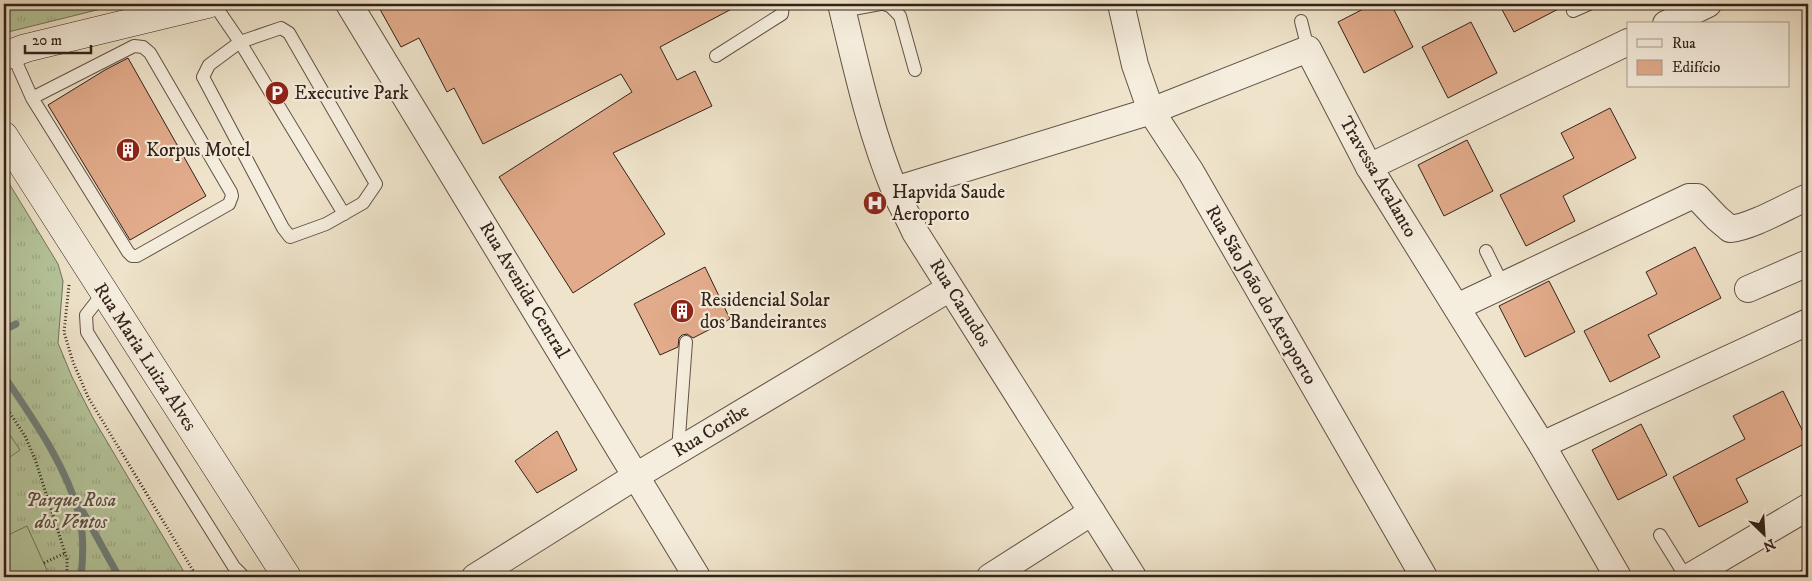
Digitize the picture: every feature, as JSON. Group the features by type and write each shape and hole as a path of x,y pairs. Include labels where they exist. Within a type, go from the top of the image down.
{"street":[{"path":"8,55 26,48 208,4"},
{"name":"Rua Avenida Central","path":"349,4 697,577"},
{"name":"Rua São João do Aeroporto","path":"1121,4 1135,65 1151,111 1191,172 1424,577"},
{"path":"1670,22 1708,4"},
{"name":"Rua Canudos","path":"842,7 862,91 895,190 915,232 1133,577"},
{"path":"1369,167 1627,42"},
{"path":"895,190 1151,111 1308,49"},
{"name":"Travessa Acalanto","path":"1308,49 1369,167 1542,445 1618,577"},
{"name":"Rua Maria Luiza Alves","path":"4,136 287,577"},
{"path":"1456,307 1689,196 1697,197 1717,218 1730,228 1737,228 1755,222 1808,196"},
{"path":"1748,289 1808,262"},
{"name":"Rua Coribe","path":"475,577 678,450 950,288"},
{"path":"1542,445 1808,322"},
{"path":"1688,577 1808,507"},
{"path":"990,577 1092,512"}],"lane":[{"path":"214,4 240,42 344,214"},
{"path":"716,56 782,14 783,4"},
{"path":"842,7 882,4 890,6 900,16 915,70"},
{"path":"1573,11 1589,4"},
{"path":"1301,21 1308,49"},
{"path":"281,28 289,33 376,184 363,203 326,224 290,237 283,228 203,77 209,65 240,42 281,28"},
{"path":"8,55 32,98 132,256 137,256 229,204 232,196 231,192 150,53 144,47 134,46 32,98"},
{"path":"1486,252 1503,285"},
{"path":"104,292 86,315 87,332 234,567 244,577"},
{"path":"678,450 686,342"},
{"path":"1660,535 1688,577"},
{"path":"1803,577 1808,574"}],"path":[{"path":"4,404 25,436 35,459 65,553 67,577"},
{"path":"44,563 65,553"}],"green space":[{"path":"4,4 121,4 4,33"},
{"name":"Parque Rosa dos Ventos","path":"4,175 58,264 63,281 58,343 72,377 93,418 187,577 4,577"},
{"path":"4,426 20,450 4,461"},
{"path":"27,526 50,577 8,577 4,568 4,537"}],"building":[{"path":"377,4 741,4 660,47 677,80 695,71 712,106 613,153 665,234 573,293 499,177 632,92 621,74 483,144 454,88 447,92 419,38 401,47"},
{"path":"1373,4 1391,4 1413,47 1364,73 1338,22"},
{"path":"1499,4 1568,4 1514,32"},
{"path":"1471,22 1497,73 1448,98 1422,47"},
{"name":"Korpus Motel","path":"128,58 206,196 130,240 48,105"},
{"path":"1610,108 1636,158 1563,196 1575,221 1526,246 1500,195 1574,158 1561,133"},
{"path":"1467,140 1493,191 1444,216 1418,165"},
{"path":"1695,247 1721,298 1648,335 1660,357 1610,382 1584,331 1657,294 1646,272"},
{"name":"Residencial Solar dos Bandeirantes","path":"705,267 730,319 693,338 687,334 682,335 679,338 678,347 660,355 634,304"},
{"path":"1549,281 1575,332 1525,357 1499,306"},
{"path":"1783,391 1808,442 1736,479 1748,502 1699,527 1673,477 1745,439 1733,416"},
{"path":"1641,424 1667,475 1618,500 1592,450"},
{"path":"557,431 577,470 537,493 515,461"}],"waterway":[{"path":"4,330 16,324"},
{"path":"4,376 49,445 75,501 80,520 83,548 81,577"},
{"path":"77,501 119,577"}],"place":[{"name":"Executive Park","path":"277,93"},
{"name":"Korpus Motel","path":"128,150"},
{"name":"Hapvida Saude Aeroporto","path":"875,203"},
{"name":"Residencial Solar dos Bandeirantes","path":"682,311"}]}
